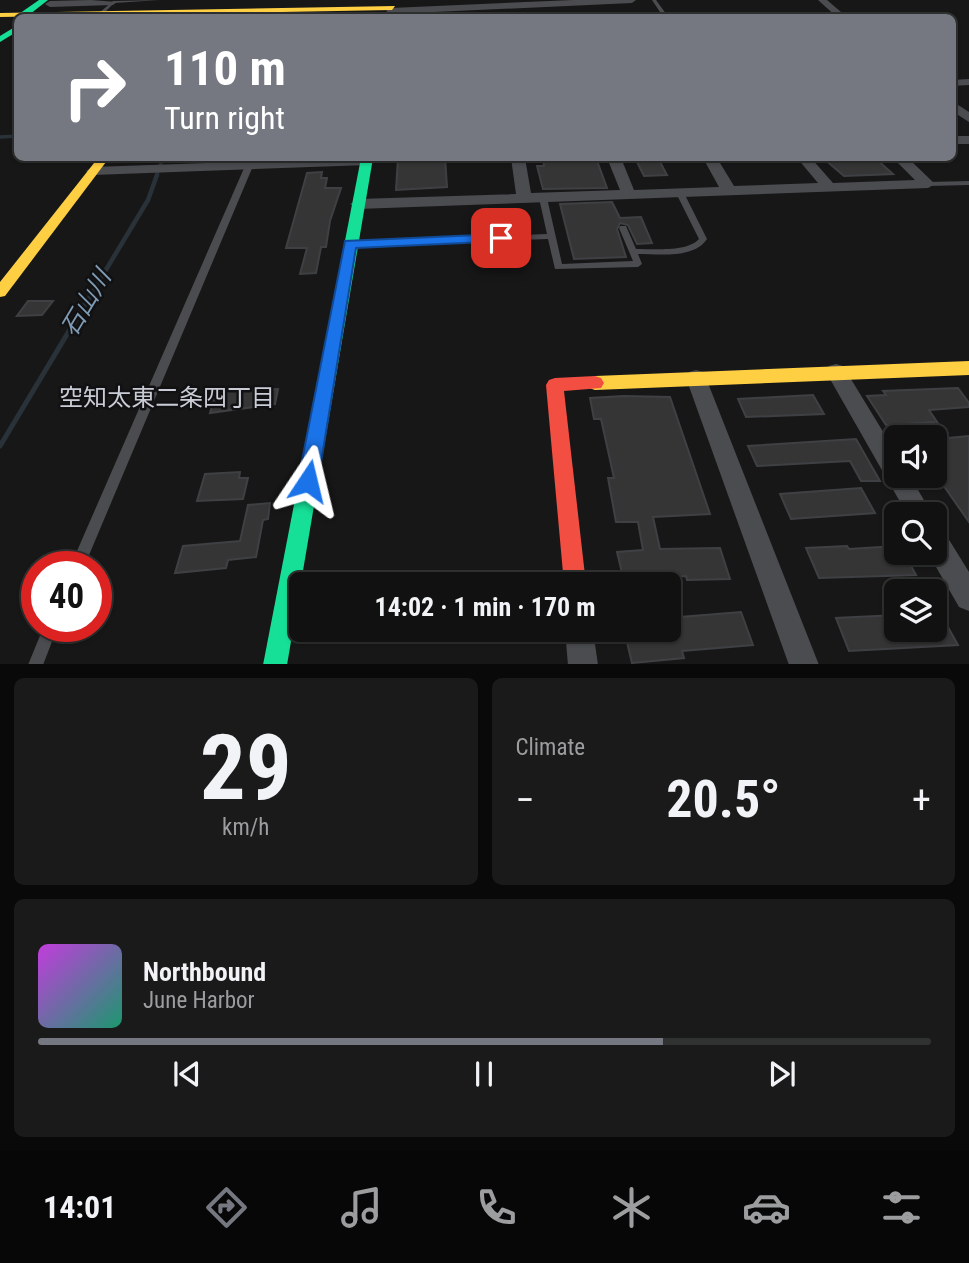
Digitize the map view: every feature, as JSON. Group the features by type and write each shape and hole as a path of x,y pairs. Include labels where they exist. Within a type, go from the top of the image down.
{"main road":[{"path":"33,13 107,8 217,9 286,5 324,13 392,9"},
{"path":"0,40 14,29"},
{"path":"275,664 367,161"},
{"path":"0,292 98,164"},
{"path":"574,572 555,385 969,368"}],"street":[{"path":"392,9 579,6 632,0"},
{"path":"822,0 839,14"},
{"path":"98,164 138,169 289,161"},
{"path":"518,161 524,198"},
{"path":"615,161 629,195"},
{"path":"712,161 729,191"},
{"path":"807,161 830,188"},
{"path":"903,161 928,184"},
{"path":"358,204 928,184"},
{"path":"836,373 884,453"},
{"path":"696,378 804,664"},
{"path":"947,561 969,597"},
{"path":"580,642 583,664"}],"lane":[{"path":"107,8 158,0"},
{"path":"84,551 250,162"},
{"path":"928,184 969,183"},
{"path":"633,251 683,250 699,246 703,239 680,193"},
{"path":"543,198 558,267 638,264 623,228"},
{"path":"350,244 551,236"},
{"path":"35,664 44,642"}],"building":[{"path":"398,161 445,161 447,187 396,190"},
{"path":"543,161 597,161 607,188 543,189 537,166 544,166"},
{"path":"636,161 660,161 667,175 644,176"},
{"path":"826,161 878,161 893,174 844,176"},
{"path":"322,172 321,178 327,178 325,188 341,188 330,221 326,247 321,247 316,273 300,274 307,248 286,248 307,173"},
{"path":"612,202 620,218 641,217 652,243 637,244 628,225 620,223 617,229 626,257 574,259 560,204"},
{"path":"28,301 53,301 42,315 17,316"},
{"path":"958,388 969,407 929,410 939,425 934,425 934,422 886,425 867,396 886,395 883,391"},
{"path":"278,389 275,404 210,413 216,392"},
{"path":"813,395 824,414 746,417 738,399"},
{"path":"670,397 710,514 653,517 660,549 720,548 730,579 687,580 686,576 681,576 681,572 622,572 617,552 643,550 638,522 616,522 608,478 614,478 601,419 594,419 590,398"},
{"path":"969,436 969,522 945,488 947,437"},
{"path":"856,439 880,481 861,481 850,461 757,466 748,446"},
{"path":"240,472 239,478 248,478 243,499 197,501 205,474"},
{"path":"861,488 875,513 791,519 780,494"},
{"path":"270,503 268,519 263,520 256,557 228,560 226,568 175,573 183,546 240,541 248,505"},
{"path":"884,547 884,565 911,565 916,575 819,578 806,548"},
{"path":"741,612 753,645 682,651 684,658 632,663 627,642 681,642 681,617"},
{"path":"884,616 884,642 947,642 947,625 958,645 849,651 836,618"}],"waterway":[{"name":"石山川","path":"0,137 14,136"},
{"name":"石山川","path":"156,177 162,161"},
{"name":"石山川","path":"86,303 148,200 157,175"},
{"name":"石山川","path":"0,446 87,301"}],"traffic: fast":[{"path":"25,14 44,0"},
{"path":"0,40 14,30"},
{"path":"275,664 366,161"}],"traffic: slow":[{"path":"56,14 392,8"},
{"path":"0,15 14,15"},
{"path":"0,292 101,161"},
{"path":"595,383 969,368"}],"traffic: jam":[{"path":"574,572 555,385 595,383"}],"district":[{"name":"空知太東二条四丁目","path":"167,398"}],"route":[{"path":"308,481 350,244 501,238"}]}
